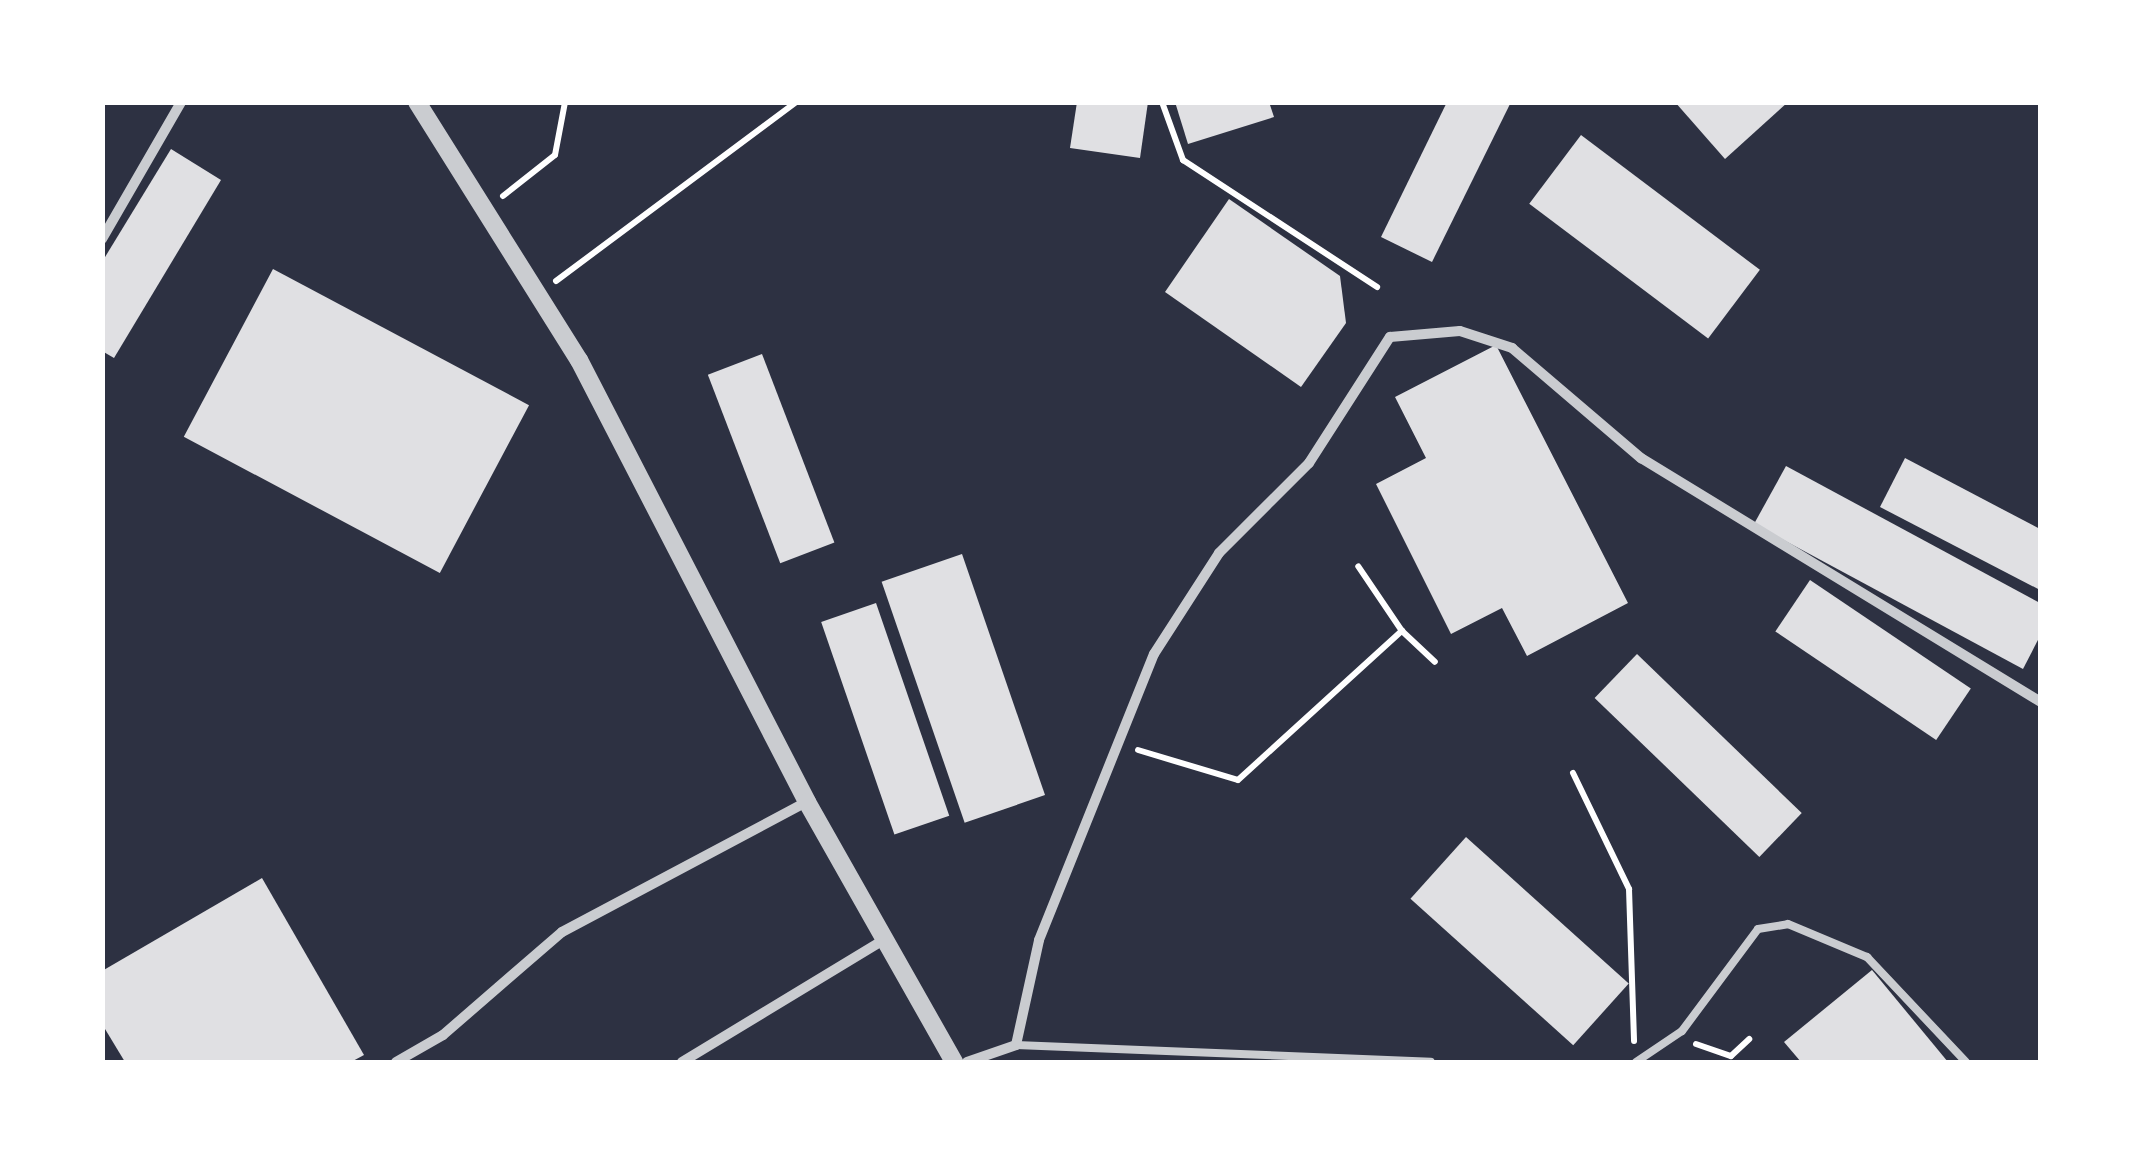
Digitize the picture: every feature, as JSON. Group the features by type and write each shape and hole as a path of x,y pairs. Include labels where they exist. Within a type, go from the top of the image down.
{"street":[{"path":"102,238 182,102"},
{"path":"417,102 540,295 807,802 954,1062"},
{"path":"967,1062 1016,1045 1040,940 1154,654 1218,553 1309,462 1390,338 1431,330 1489,338 1521,353 1641,458 2040,702"},
{"path":"396,1062 443,1035 562,932 807,802"},
{"path":"682,1062 885,939"}],"lane":[{"path":"1635,1062 1676,1036 1758,930 1788,924 1867,957 1966,1062"},
{"path":"1016,1045 1431,1062"}],"path":[{"path":"487,209 555,154 565,102"},
{"path":"540,295 640,211 796,102"},
{"path":"1162,102 1184,160 1377,287"},
{"path":"1358,566 1402,631 1435,662"},
{"path":"1118,744 1238,780 1402,631"},
{"path":"1573,772 1629,890 1635,1062"},
{"path":"1676,1036 1731,1056 1749,1039"}],"building":[{"path":"1077,102 1148,102 1140,158 1070,148"},
{"path":"1175,102 1269,102 1274,117 1188,144"},
{"path":"1447,102 1511,102 1432,262 1381,237"},
{"path":"1675,102 1788,102 1725,159"},
{"path":"1581,135 1760,270 1708,338 1529,204"},
{"path":"171,149 221,180 114,358 102,351 102,262"},
{"path":"1229,199 1340,276 1346,323 1301,387 1165,292"},
{"path":"273,269 529,405 440,573 184,437"},
{"path":"1496,345 1628,603 1527,656 1502,608 1451,634 1376,484 1426,458 1395,397"},
{"path":"762,354 834,543 780,563 708,375"},
{"path":"1905,458 2040,529 2040,590 1880,507"},
{"path":"1786,466 2040,603 2040,636 2023,669 1754,524"},
{"path":"962,554 1045,795 965,823 882,582"},
{"path":"1810,580 1971,688 1936,740 1775,631"},
{"path":"876,603 949,816 894,835 821,622"},
{"path":"1637,654 1802,813 1759,857 1595,698"},
{"path":"1466,837 1629,984 1573,1045 1410,899"},
{"path":"262,878 364,1055 351,1062 125,1062 102,1024 102,971"},
{"path":"1872,970 1948,1062 1801,1062 1784,1042"}]}
